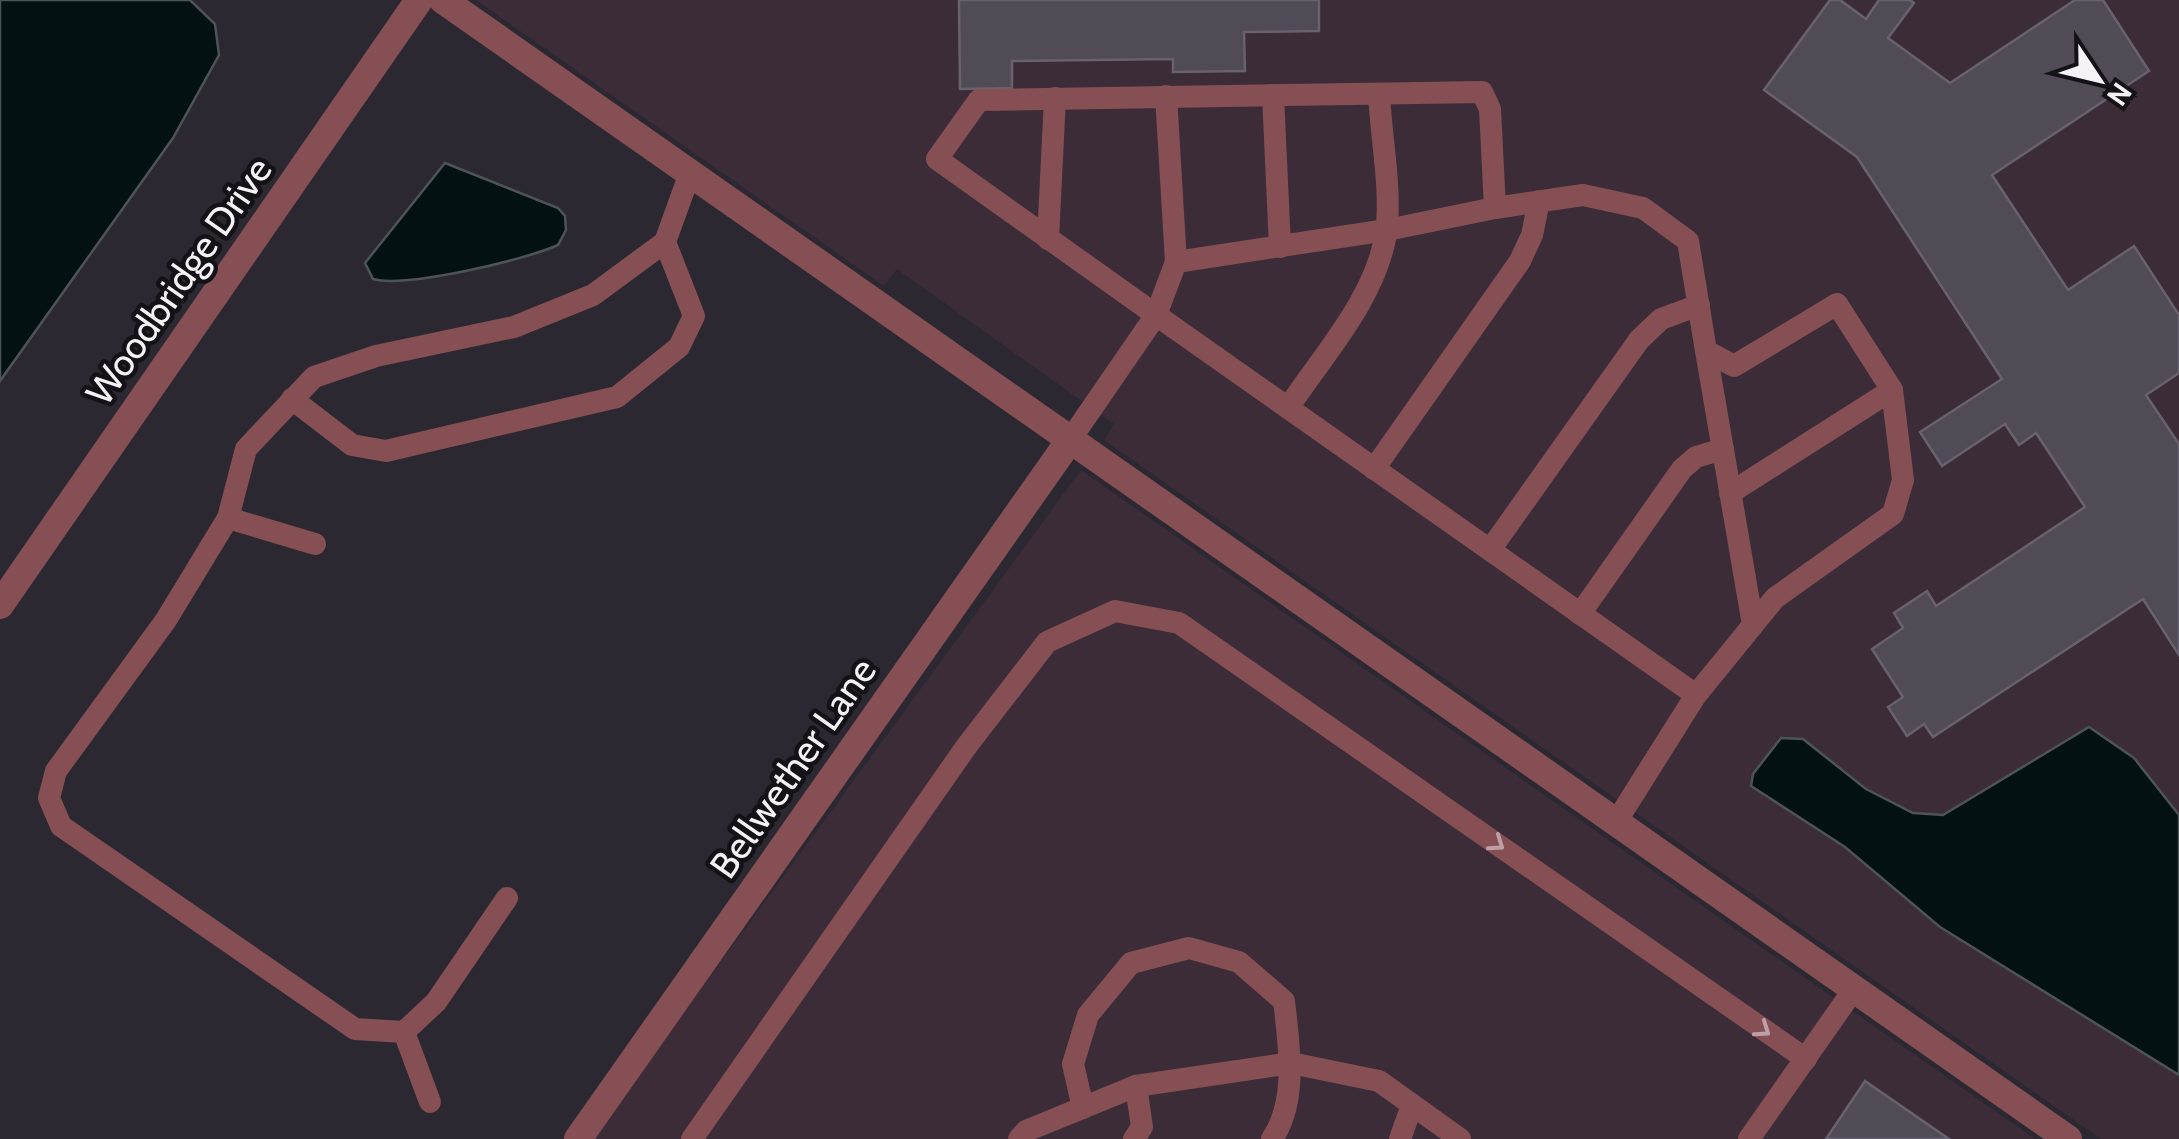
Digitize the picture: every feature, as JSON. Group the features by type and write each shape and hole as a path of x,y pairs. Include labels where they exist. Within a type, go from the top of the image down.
{"street":[{"name":"Woodbridge Drive","path":"0,606 419,0"},
{"path":"443,0 2068,1139"},
{"name":"Bellwether Lane","path":"578,1139 1070,440"}],"lane":[{"path":"1495,208 1490,109 1482,92 979,100 936,160 1696,695"},
{"path":"1288,408 1368,290 1386,230 1379,94"},
{"path":"1274,95 1280,247"},
{"path":"1070,440 1156,315 1176,262 1166,96"},
{"path":"1048,239 1055,98"},
{"path":"507,898 436,1002 404,1032 355,1028 61,826 49,798 56,772 166,620 228,518 246,448 314,377 376,356 514,327 594,295 665,242 690,173"},
{"path":"1176,262 1583,195 1643,208 1688,240 1753,626"},
{"path":"1374,469 1520,261 1532,234 1539,201"},
{"path":"292,399 352,445 386,451 617,396 679,347 694,316 665,242"},
{"path":"1616,822 1696,695 1775,598 1893,514 1903,480 1892,390 1837,304 1734,366 1706,351"},
{"path":"1490,550 1639,340 1661,319 1699,305"},
{"path":"1730,493 1892,390"},
{"path":"1580,614 1682,470 1696,457 1723,448"},
{"path":"228,518 315,544"},
{"path":"692,1139 966,747 1048,642 1115,611 1179,624 1806,1059"},
{"path":"1083,1108 1073,1064 1088,1014 1131,963 1189,948 1240,962 1284,1001 1291,1063 1280,1126 1272,1139"},
{"path":"1749,1139 1854,990"},
{"path":"404,1032 430,1102"},
{"path":"1019,1139 1026,1131 1136,1086 1291,1063 1379,1081 1460,1139"},
{"path":"1134,1139 1142,1126 1136,1086"},
{"path":"1400,1139 1412,1105"}],"shaded area":[{"path":"0,0 190,0 215,24 219,55 173,138 0,381"},
{"path":"476,0 2179,0 2179,815 2134,758 2089,727 1943,815 1913,813 1866,789 1803,739 1751,786 1845,847 1940,927 2179,1075 2179,1139 2101,1139 1104,440 1114,424 897,269 884,286"},
{"path":"445,163 558,208 565,216 566,230 558,245 466,271 411,280 373,279 365,263"},
{"path":"1081,470 2035,1139 591,1139"},
{"path":"2089,727 2134,758 2179,815 2179,1075 1940,927 1845,847 1751,786 1753,774 1781,738 1803,739 1866,789 1913,813 1943,815"}],"building":[{"path":"959,0 1319,0 1319,31 1244,32 1245,71 1173,72 1173,59 1012,61 1012,88 960,89"},
{"path":"1830,0 1840,0 1866,19 1879,0 1910,0 1914,3 1888,38 1950,83 2075,0 2103,0 2149,71 1992,175 2068,290 2134,246 2179,315 2179,373 2146,395 2179,444 2179,655 2143,599 1933,737 1924,724 1907,736 1888,707 1903,697 1872,649 1903,628 1894,613 1927,591 1936,606 2085,507 2036,433 2019,445 2005,424 1942,466 1920,432 2002,379 1857,157 1764,90"},
{"path":"1865,1081 1949,1139 1826,1139"}]}
